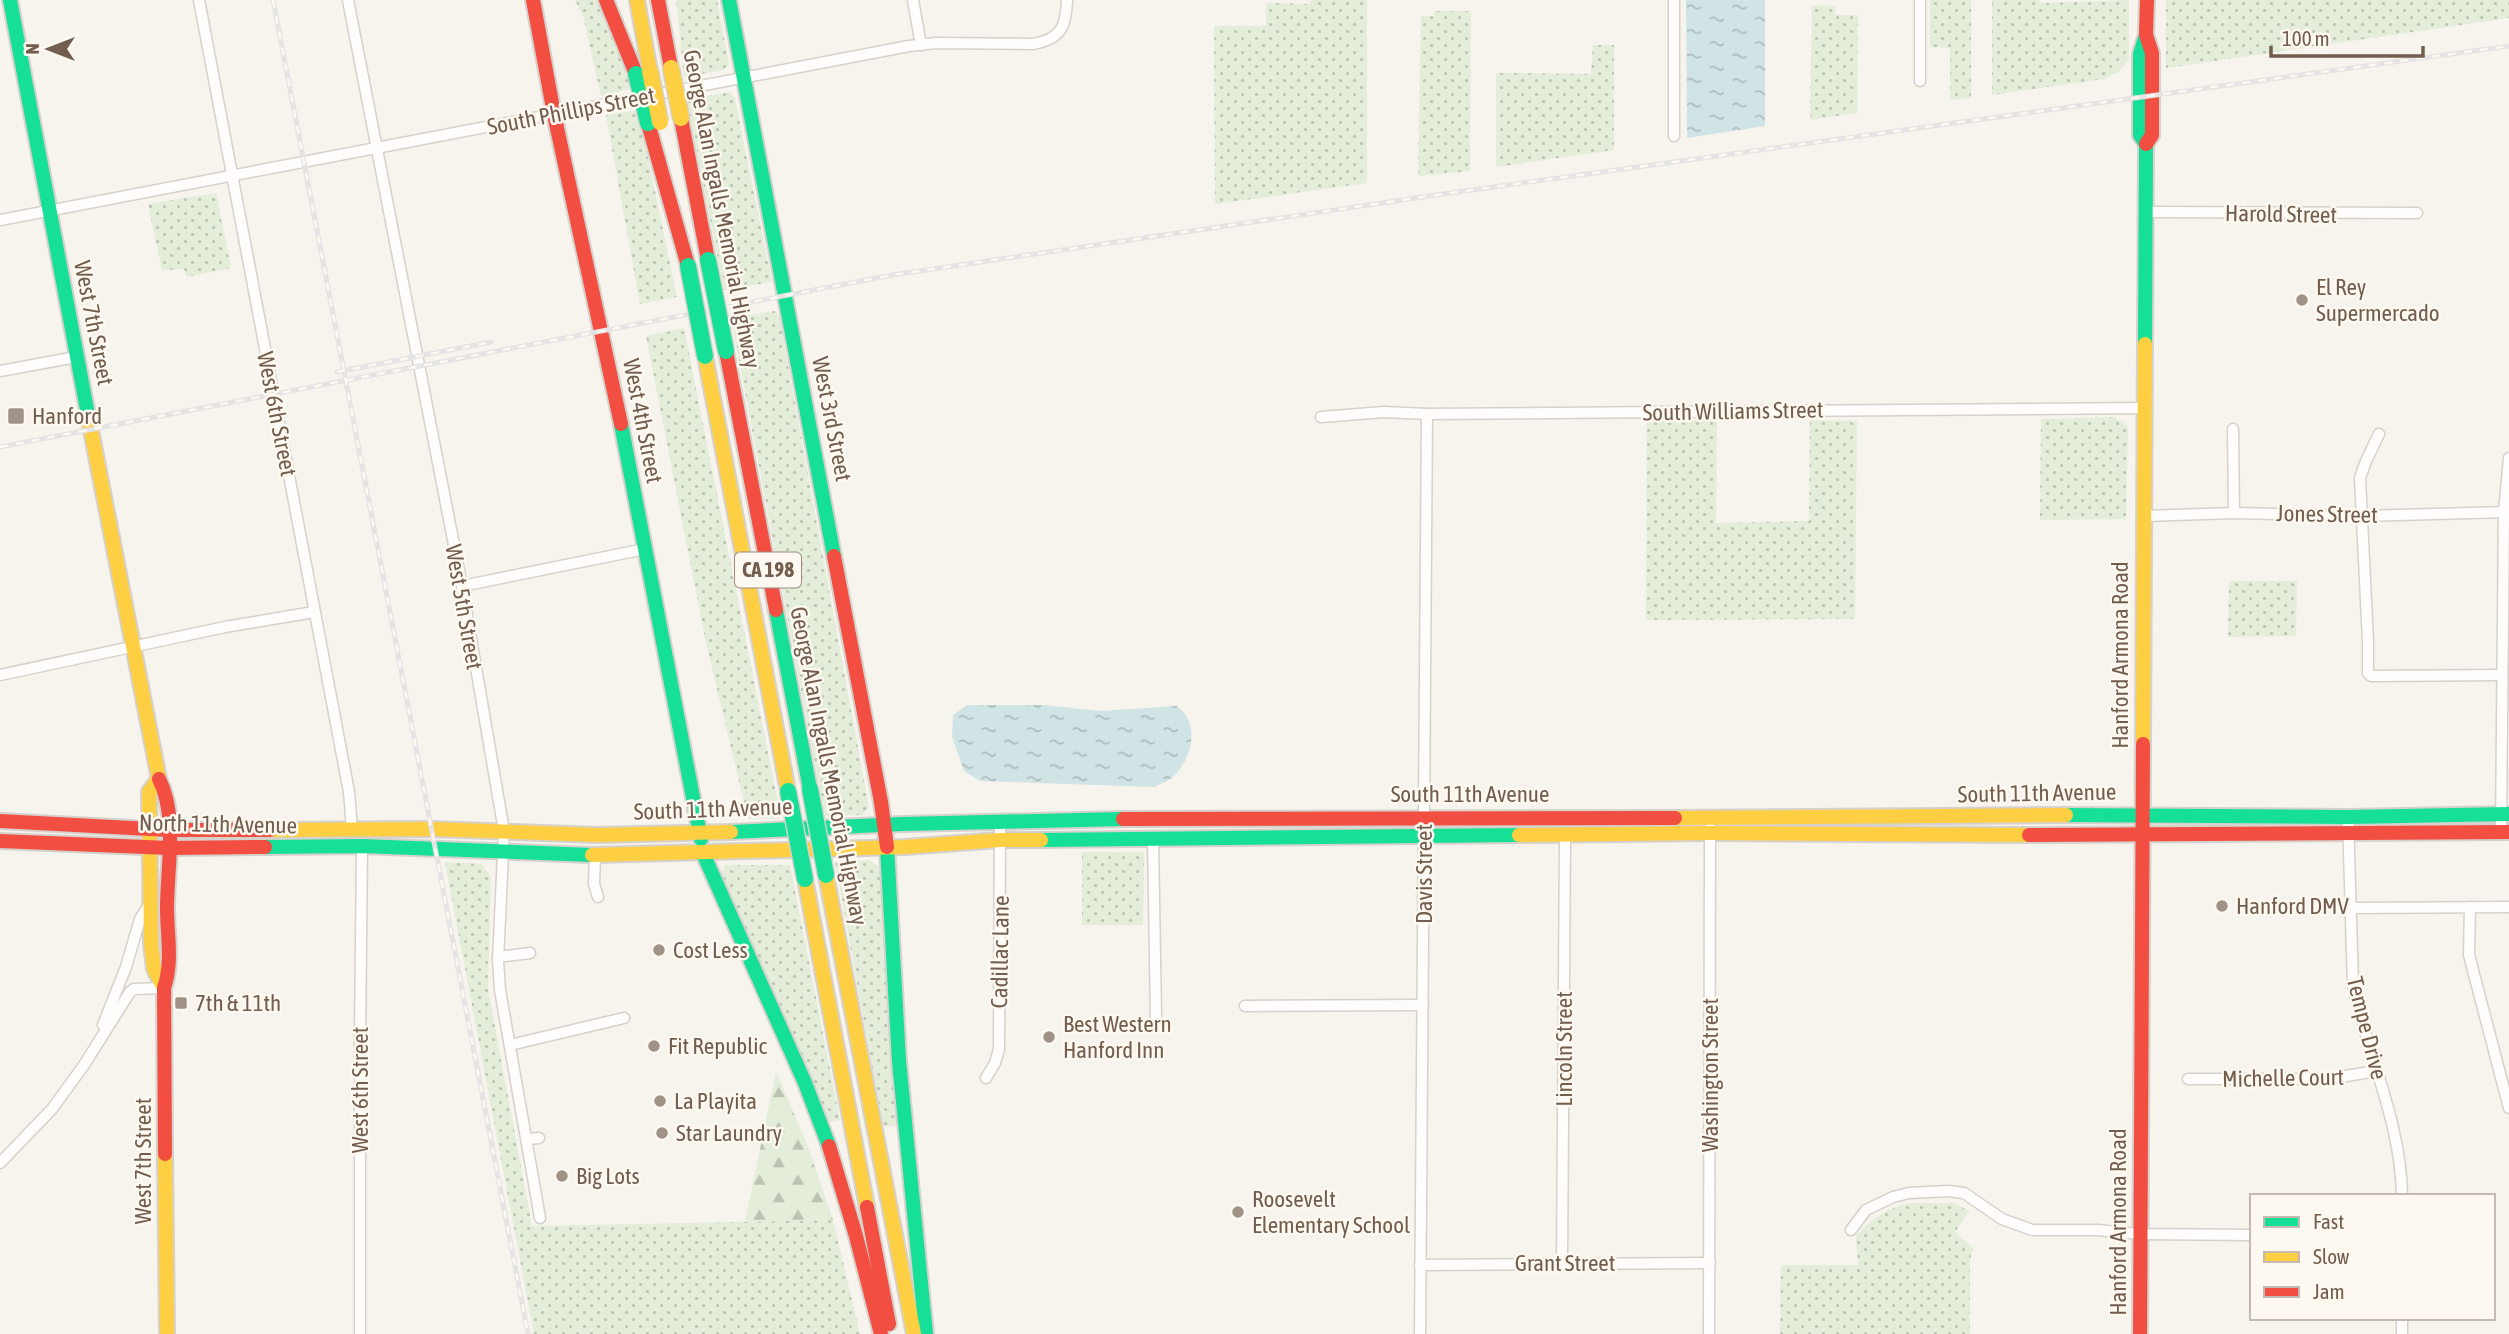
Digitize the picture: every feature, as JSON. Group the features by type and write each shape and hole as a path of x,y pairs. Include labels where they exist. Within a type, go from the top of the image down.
{"main road":[{"name":"West 7th Street","path":"10,0 76,357 159,778 166,792 170,830 167,910 170,971 164,988 167,1334"},
{"name":"West 4th Street","path":"533,0 554,114 600,321 701,832 702,851"},
{"path":"606,0 643,72"},
{"name":"George Alan Ingalls Memorial Highway","path":"637,0 643,72 688,266 891,1334"},
{"name":"George Alan Ingalls Memorial Highway","path":"658,0 914,1334"},
{"path":"667,0 671,66"},
{"name":"West 3rd Street","path":"729,0 881,802 887,847 900,1073 926,1334"},
{"name":"Hanford Armona Road","path":"2140,1334 2146,144 2140,135 2140,54 2146,35 2147,0"},
{"name":"West 7th Street","path":"159,778 149,792 149,905 154,969 164,988"},
{"name":"South 11th Avenue","path":"424,829 597,835 1156,818 1802,818 2142,814 2505,832"},
{"name":"South 11th Avenue","path":"435,849 595,855 887,847 1000,840 1710,834 2142,836 2505,814"},
{"name":"North 11th Avenue","path":"0,821 170,830 424,829"},
{"path":"260,848 278,838 344,839 351,834 352,829"},
{"path":"362,846 376,837 413,837 424,829"},
{"name":"North 11th Avenue","path":"0,841 169,848 362,846 435,849"},
{"path":"702,851 827,1139 853,1225 881,1334"}],"street":[{"name":"West 6th Street","path":"199,0 349,792 352,829"},
{"name":"West 5th Street","path":"348,0 462,586 504,831 498,957 500,990 540,1218"},
{"path":"913,0 922,45"},
{"name":"South Phillips Street","path":"0,220 922,45 1044,42 1061,30 1067,0"},
{"path":"1674,0 1674,136"},
{"path":"1920,0 1920,80"},
{"name":"Harold Street","path":"2146,212 2417,214"},
{"path":"0,371 76,357"},
{"name":"South Williams Street","path":"1321,417 1384,412 1427,414 2145,408"},
{"name":"Davis Street","path":"1420,1334 1427,414"},
{"path":"2233,429 2234,513"},
{"path":"2379,434 2365,461 2360,478 2368,673 2371,676 2407,677 2502,675"},
{"path":"2505,832 2502,675 2509,458"},
{"name":"Jones Street","path":"2144,516 2234,513 2361,516 2506,512"},
{"path":"462,586 645,549"},
{"path":"0,675 225,627 314,612"},
{"name":"Washington Street","path":"1709,1334 1710,817"},
{"name":"Cadillac Lane","path":"986,1078 999,1049 1000,822"},
{"name":"Tempe Drive","path":"2348,825 2353,985 2395,1130 2402,1194"},
{"name":"Lincoln Street","path":"1562,1263 1565,836"},
{"path":"1153,839 1156,1018"},
{"name":"West 6th Street","path":"360,1334 359,1038 362,846"},
{"path":"595,855 594,884 598,897"},
{"path":"96,1045 126,967 140,919 149,905"},
{"path":"2470,907 2469,955 2509,1108"},
{"path":"2350,908 2509,907"},
{"path":"498,957 530,953"},
{"path":"0,1163 52,1109 85,1065 130,992 134,989 164,988"},
{"path":"1245,1006 1423,1005"},
{"path":"510,1045 624,1018"},
{"name":"Michelle Court","path":"2189,1079 2328,1079 2376,1071"},
{"path":"527,1139 539,1138"},
{"path":"1850,1230 1866,1210 1893,1197 1909,1193 1948,1191 1964,1194 2002,1219 2032,1230 2250,1235"},
{"name":"Grant Street","path":"1420,1265 1710,1264"}],"green space":[{"path":"575,0 597,0 613,32 631,89 601,96 584,19"},
{"path":"676,0 717,0 729,64 724,70 684,77"},
{"path":"1311,0 1367,0 1367,183 1215,204 1214,26 1266,26 1266,3 1310,4"},
{"path":"1930,0 1971,0 1971,98 1950,100 1950,48 1930,47"},
{"path":"1992,0 2039,0 2042,3 2129,0 2129,60 2118,72 2104,79 1992,95"},
{"path":"2166,0 2509,0 2509,18 2166,68"},
{"path":"1812,5 1835,6 1835,15 1858,15 1857,113 1810,120"},
{"path":"1434,11 1471,11 1470,171 1418,176 1421,16 1434,16"},
{"path":"1593,45 1614,45 1614,150 1496,167 1496,73 1591,74"},
{"path":"730,92 735,99 772,282 724,290 687,100"},
{"path":"638,110 677,297 640,304 606,115"},
{"path":"216,193 231,268 187,277 184,269 162,270 148,204"},
{"path":"775,311 779,316 869,808 863,815 825,816 731,318"},
{"path":"684,328 781,818 748,819 705,638 646,336"},
{"path":"2117,417 2117,420 2121,420 2128,427 2126,519 2040,520 2041,419"},
{"path":"1717,420 1716,523 1809,521 1810,420 1857,421 1855,619 1646,620 1647,421"},
{"path":"2229,581 2297,581 2296,636 2228,637"},
{"path":"1082,852 1144,852 1143,925 1082,925"},
{"path":"869,860 878,866 881,876 899,1125 883,1127 835,862"},
{"path":"445,862 482,864 491,876 488,989 532,1226 833,1220 860,1334 534,1334"},
{"path":"726,865 790,865 840,1120 825,1123 721,873"},
{"path":"776,1071 807,1144 833,1220 745,1222"},
{"path":"1912,1203 1954,1203 1969,1211 1955,1232 1973,1248 1970,1259 1970,1334 1780,1334 1781,1265 1858,1265 1856,1236 1881,1214"}],"water":[{"path":"1686,0 1765,0 1765,126 1687,138"},
{"path":"967,705 1045,705 1099,711 1177,706 1189,722 1190,749 1173,777 1155,787 980,781 964,771 952,737 953,715"}],"railway":[{"path":"273,0 528,1334"},
{"path":"0,447 892,275 1436,195 2509,46"},
{"path":"337,372 491,342"}],"traffic: fast":[{"path":"10,0 89,420"},
{"path":"729,0 834,556"},
{"path":"2145,344 2146,144 2140,135 2140,54 2146,35"},
{"path":"636,74 648,123"},
{"path":"708,260 726,351"},
{"path":"688,266 705,356"},
{"path":"621,424 701,839"},
{"path":"776,610 810,789"},
{"path":"810,789 826,875"},
{"path":"788,791 805,879"},
{"path":"2066,815 2348,817 2509,814"},
{"path":"731,832 902,824 1123,819"},
{"path":"1041,840 1519,835"},
{"path":"265,847 362,846 592,855"},
{"path":"887,847 899,1061 926,1334"},
{"path":"702,851 805,1083 829,1146"}],"traffic: slow":[{"path":"637,0 650,71"},
{"path":"671,68 681,118"},
{"path":"650,71 660,122"},
{"path":"2143,744 2145,344"},
{"path":"705,356 788,791"},
{"path":"89,420 159,779"},
{"path":"159,778 149,792 151,943 154,969 164,988"},
{"path":"1675,818 2066,815"},
{"path":"270,830 431,829 597,835 731,832"},
{"path":"1519,835 2029,835"},
{"path":"592,855 904,847 1041,840"},
{"path":"826,875 914,1334"},
{"path":"805,879 867,1207"},
{"path":"165,1154 167,1334"}],"traffic: jam":[{"path":"533,0 554,114 621,424"},
{"path":"606,0 636,74"},
{"path":"658,0 671,68"},
{"path":"2146,144 2152,135 2152,53 2146,35 2147,0"},
{"path":"681,118 708,260"},
{"path":"648,123 688,266"},
{"path":"726,351 776,610"},
{"path":"834,556 881,802 887,847"},
{"path":"2140,1334 2143,744"},
{"path":"159,779 165,793 170,825 167,908 169,958 164,988 165,1154"},
{"path":"1123,819 1675,818"},
{"path":"0,821 169,830 270,830"},
{"path":"2029,835 2509,832"},
{"path":"0,841 169,848 265,847"},
{"path":"829,1146 881,1334"},
{"path":"867,1207 889,1324"}],"place":[{"name":"El Rey Supermercado","path":"2302,300"},
{"name":"Hanford","path":"16,416"},
{"name":"Hanford DMV","path":"2222,906"},
{"name":"Cost Less","path":"659,950"},
{"name":"7th & 11th","path":"181,1003"},
{"name":"Best Western Hanford Inn","path":"1049,1037"},
{"name":"Fit Republic","path":"654,1046"},
{"name":"La Playita","path":"660,1101"},
{"name":"Star Laundry","path":"662,1133"},
{"name":"Big Lots","path":"562,1176"},
{"name":"Roosevelt Elementary School","path":"1238,1212"}]}
